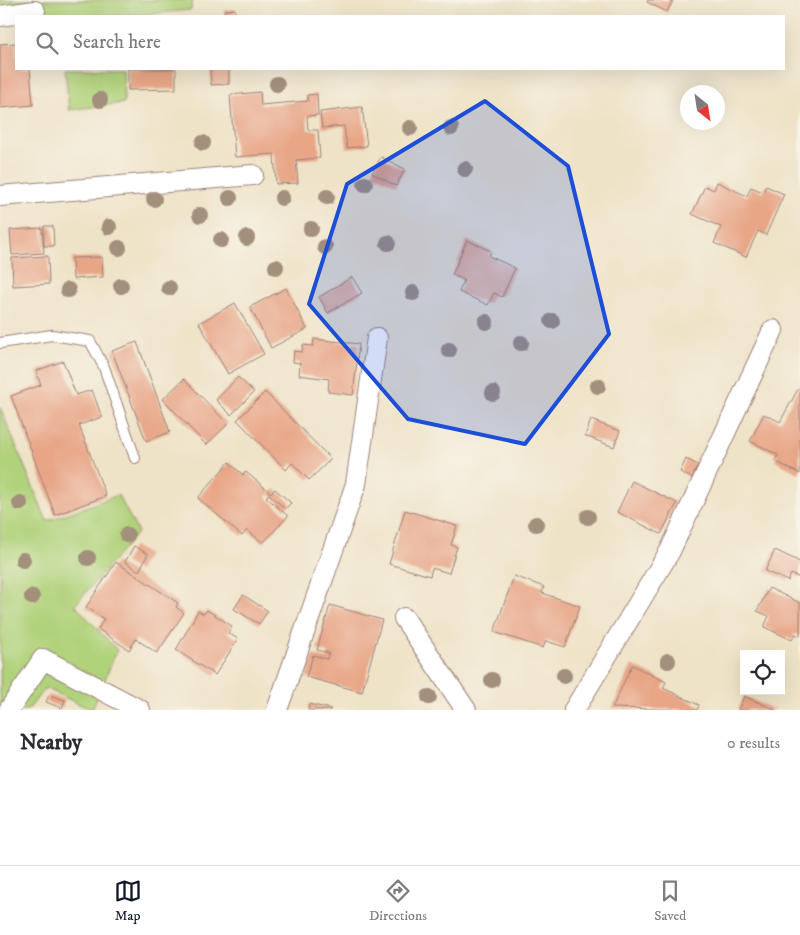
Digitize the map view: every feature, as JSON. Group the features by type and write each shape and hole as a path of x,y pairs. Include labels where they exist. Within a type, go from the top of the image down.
{"street":[{"path":"0,16 35,11"},
{"path":"0,196 253,175"},
{"path":"574,710 670,551 773,330"},
{"path":"277,710 356,484 377,338"},
{"path":"404,618 466,710"},
{"path":"9,710 43,659 140,710"}],"lane":[{"path":"0,343 52,335 90,341 104,367 135,458"}],"highlighted area":[{"path":"485,101 568,166 609,334 525,444 408,419 309,304 347,184"}],"green space":[{"path":"0,0 193,0 191,10 134,15 19,15 0,8"},
{"path":"65,70 123,70 124,103 69,110"},
{"path":"0,407 47,521 118,495 138,532 75,605 117,650 92,710 45,688 28,710 0,710"}],"building":[{"path":"648,0 673,0 667,12 647,2"},
{"path":"235,9 235,15 225,15 224,10"},
{"path":"15,43 15,70 30,70 33,105 0,108 0,44"},
{"path":"128,70 176,70 176,89 128,90"},
{"path":"210,70 229,70 229,84 211,85"},
{"path":"260,92 261,105 308,101 307,95 317,94 318,115 307,116 308,130 318,130 320,158 296,160 298,183 276,184 274,154 235,157 230,95"},
{"path":"362,107 367,146 347,148 344,126 322,128 320,112"},
{"path":"381,157 405,169 396,186 372,173"},
{"path":"717,182 747,196 751,187 763,192 766,186 784,194 766,235 758,231 746,257 714,243 721,227 692,214 705,186 714,190"},
{"path":"44,226 53,226 54,246 44,246"},
{"path":"42,228 44,253 12,255 10,230"},
{"path":"467,240 491,251 489,256 515,268 502,297 494,293 488,305 459,292 464,280 452,275"},
{"path":"48,256 49,284 13,286 12,258"},
{"path":"102,257 103,277 73,279 72,258"},
{"path":"352,277 362,293 328,313 319,297"},
{"path":"286,288 307,329 271,348 250,307"},
{"path":"235,303 264,354 228,374 199,323"},
{"path":"314,339 359,344 353,395 328,392 329,379 299,375 300,363 293,362 294,351 302,352 303,345 313,346"},
{"path":"137,342 170,432 146,441 112,351"},
{"path":"63,361 76,395 92,390 102,417 79,425 106,496 55,515 11,396 41,385 36,371"},
{"path":"238,377 254,392 231,415 216,400"},
{"path":"184,379 228,424 206,445 163,399"},
{"path":"798,389 800,390 800,474 775,461 778,455 750,441 764,414 780,422"},
{"path":"265,392 331,459 309,480 292,463 286,470 237,420"},
{"path":"591,420 620,431 614,447 585,436"},
{"path":"686,459 698,465 692,478 680,472"},
{"path":"229,462 243,475 246,472 271,493 275,489 291,503 285,509 269,494 266,497 288,516 263,543 247,530 242,536 198,498"},
{"path":"632,481 677,503 661,534 617,512"},
{"path":"405,510 457,526 451,545 457,547 449,573 432,568 430,576 389,564"},
{"path":"134,546 148,554 139,571 125,562"},
{"path":"775,550 800,562 800,578 791,574 788,581 765,571"},
{"path":"116,562 178,603 176,607 184,613 157,653 136,639 129,650 98,629 104,619 86,607"},
{"path":"514,576 544,587 542,593 580,606 565,647 546,641 543,648 494,632"},
{"path":"769,588 800,603 800,636 795,634 792,640 764,627 769,616 757,611"},
{"path":"243,595 268,611 259,624 234,609"},
{"path":"330,605 382,620 362,692 306,677 313,655 327,659 329,653 317,650"},
{"path":"207,610 232,626 228,633 238,639 215,675 176,650 198,611 204,614"},
{"path":"632,665 666,682 663,688 699,705 697,710 612,708"},
{"path":"49,695 65,700 62,708 46,702"},
{"path":"744,696 776,710 738,710"},
{"path":"309,704 331,709 308,710"}]}
